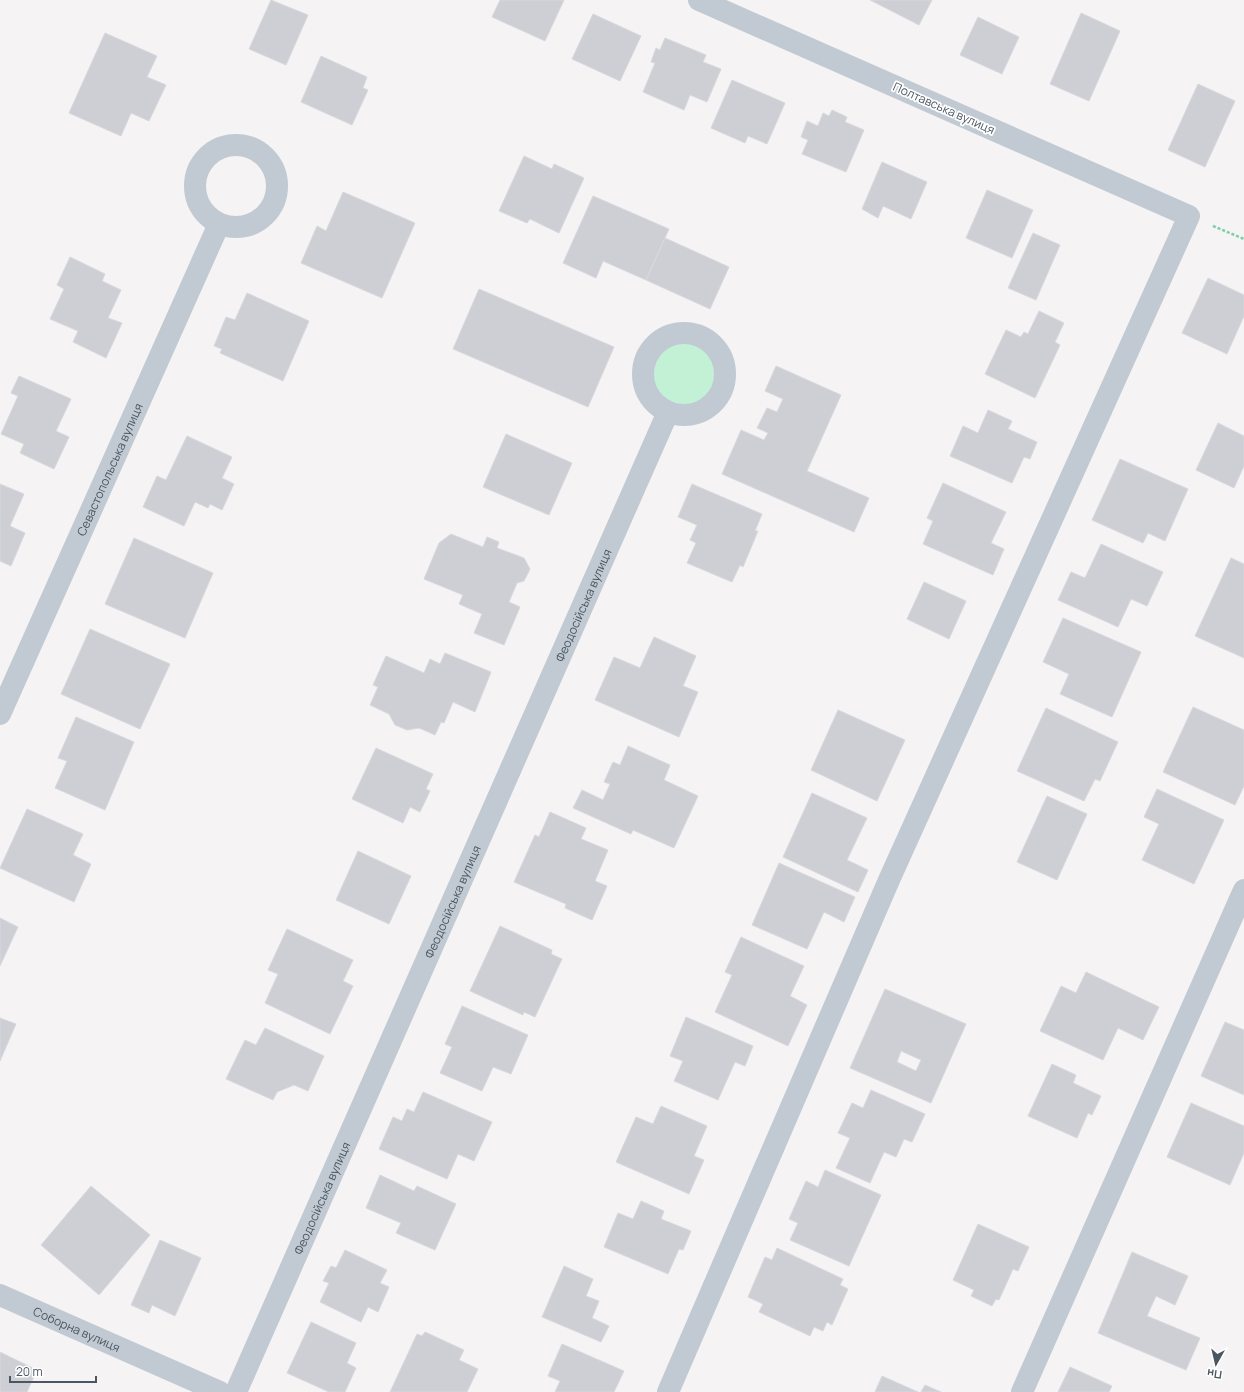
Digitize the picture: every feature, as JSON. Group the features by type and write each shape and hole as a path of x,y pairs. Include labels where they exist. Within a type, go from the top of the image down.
{"street":[{"name":"Полтавська вулиця","path":"698,0 1189,216"},
{"path":"668,1392 889,880 1189,216"},
{"name":"Севастопольська вулиця","path":"0,714 219,224"},
{"name":"Феодосійська вулиця","path":"236,1392 668,412"},
{"path":"1022,1392 1244,890"},
{"name":"Соборна вулиця","path":"0,1295 220,1392"}],"path":[{"path":"1189,216 1244,239"}],"green space":[{"path":"684,333 700,337 713,345 721,358 725,374 721,390 713,403 700,411 684,415 668,411 655,403 647,390 643,374 647,358 655,345 668,337"}],"building":[{"path":"271,0 308,15 286,65 249,49"},
{"path":"500,0 564,0 545,41 492,17"},
{"path":"870,0 932,0 919,25"},
{"path":"1081,13 1120,31 1089,101 1050,84"},
{"path":"593,14 641,36 620,81 572,59"},
{"path":"978,17 1019,37 1002,74 960,55"},
{"path":"105,33 157,56 147,77 166,85 149,121 131,113 121,136 69,113"},
{"path":"665,38 706,55 703,62 721,69 707,102 690,95 684,110 643,92 655,63 651,62 656,48 660,50"},
{"path":"321,56 367,77 363,88 368,90 352,125 301,102"},
{"path":"732,80 785,103 767,144 748,136 745,143 711,128"},
{"path":"1198,84 1235,101 1205,167 1168,150"},
{"path":"832,110 847,117 845,122 864,130 846,172 802,154 808,140 801,137 807,121 818,126 823,113 829,116"},
{"path":"524,156 552,169 554,164 584,178 559,233 530,219 527,223 499,211"},
{"path":"882,162 927,182 911,219 883,206 878,218 862,209"},
{"path":"987,190 1033,210 1012,258 966,238"},
{"path":"343,192 415,223 382,298 301,263 317,226 326,231"},
{"path":"593,196 669,229 646,280 603,261 596,278 563,263"},
{"path":"1033,233 1060,245 1036,300 1008,288"},
{"path":"665,238 729,267 710,309 646,280"},
{"path":"70,257 105,274 102,281 121,290 108,318 122,323 106,358 73,342 78,331 50,319 64,289 57,285"},
{"path":"1208,278 1244,295 1244,316 1227,354 1182,333"},
{"path":"479,289 614,347 588,407 453,349"},
{"path":"247,293 309,321 283,381 220,353 222,349 214,346 226,317 235,320"},
{"path":"1039,311 1064,323 1055,342 1060,345 1035,398 985,374 1006,330 1021,337 1024,332 1028,334"},
{"path":"776,366 841,395 807,471 869,498 854,532 722,474 741,430 764,440 768,433 757,428 767,408 777,412 783,399 765,391"},
{"path":"19,376 71,399 56,431 69,437 54,469 20,453 24,444 1,434 18,396 11,393"},
{"path":"988,410 1012,421 1008,429 1037,442 1030,459 1024,457 1012,483 950,456 963,426 978,433"},
{"path":"1218,423 1244,436 1244,466 1234,488 1196,470"},
{"path":"506,434 572,463 549,515 483,487"},
{"path":"187,436 232,457 222,478 234,484 222,510 210,504 208,508 195,502 184,526 143,507 157,476 166,480"},
{"path":"1120,459 1188,489 1165,541 1148,533 1143,543 1092,520"},
{"path":"943,483 1006,512 991,543 1004,549 993,575 923,544 933,521 927,518"},
{"path":"0,484 24,494 10,526 25,533 11,566 0,561"},
{"path":"692,484 762,514 755,531 758,531 743,567 740,565 732,582 687,563 696,543 690,540 697,525 678,517"},
{"path":"451,534 483,547 487,537 499,542 497,548 524,558 530,569 524,581 517,583 509,602 520,607 504,645 474,633 482,614 459,604 463,595 424,579 439,543"},
{"path":"134,538 213,573 185,638 105,604"},
{"path":"1101,544 1163,572 1147,606 1131,599 1118,627 1058,600 1071,572 1085,578"},
{"path":"1231,558 1244,564 1244,658 1195,636"},
{"path":"924,582 966,601 949,639 907,619"},
{"path":"1063,618 1141,652 1112,717 1060,694 1069,674 1043,662"},
{"path":"90,629 170,664 140,729 61,694"},
{"path":"654,637 696,656 683,686 698,692 679,737 595,700 614,657 640,668"},
{"path":"445,653 491,672 475,712 453,702 444,723 441,722 435,735 419,728 407,730 395,725 389,714 370,705 378,687 373,685 386,656 424,673 430,659 440,664"},
{"path":"1193,707 1244,730 1244,786 1235,805 1163,772"},
{"path":"1046,708 1118,742 1100,781 1095,779 1084,801 1017,771"},
{"path":"838,710 905,740 877,801 811,770"},
{"path":"76,717 134,742 105,810 55,788 67,761 58,758"},
{"path":"628,746 670,765 664,780 698,796 674,848 633,830 631,834 573,808 582,790 603,800 610,784 604,782 613,762 620,765"},
{"path":"376,748 433,774 426,789 430,791 420,812 410,807 403,823 352,799"},
{"path":"1157,789 1224,820 1194,884 1142,860 1159,824 1144,817"},
{"path":"812,793 867,818 847,860 868,870 858,892 783,857"},
{"path":"1047,796 1087,814 1057,880 1017,862"},
{"path":"27,809 83,834 73,855 91,864 74,902 0,868"},
{"path":"550,812 586,828 581,839 608,850 595,881 607,886 592,920 565,908 566,904 514,882 535,835 539,837"},
{"path":"358,851 411,876 389,924 336,900"},
{"path":"779,863 855,897 844,922 824,912 807,949 752,925"},
{"path":"0,918 18,927 0,966"},
{"path":"500,926 552,950 551,954 562,959 535,1017 524,1012 523,1015 470,991"},
{"path":"287,929 353,960 343,981 353,986 330,1034 265,1003 278,974 268,970"},
{"path":"741,937 804,966 790,996 807,1005 788,1046 715,1012 732,975 725,972"},
{"path":"1086,972 1159,1007 1143,1040 1118,1028 1103,1060 1040,1031 1061,986 1076,993"},
{"path":"885,989 966,1024 931,1103 850,1068","holes":["901,1051 921,1060 916,1071 897,1062"]},
{"path":"462,1006 528,1035 511,1074 493,1067 482,1091 440,1073 452,1047 445,1044"},
{"path":"686,1017 753,1046 745,1066 735,1062 718,1100 674,1081 683,1061 670,1056"},
{"path":"0,1018 16,1024 0,1061"},
{"path":"1225,1022 1244,1030 1244,1095 1201,1076"},
{"path":"265,1028 324,1056 308,1091 294,1085 277,1092 273,1100 226,1079 245,1040 256,1045"},
{"path":"1052,1064 1076,1075 1073,1083 1101,1096 1092,1115 1088,1113 1077,1138 1028,1116"},
{"path":"871,1090 925,1114 912,1142 904,1139 896,1157 884,1152 870,1183 836,1168 850,1138 838,1133 852,1103 863,1108"},
{"path":"423,1092 492,1122 474,1161 458,1154 447,1179 379,1149 393,1117 402,1121 407,1109 414,1112"},
{"path":"1191,1103 1244,1126 1244,1153 1230,1185 1167,1157"},
{"path":"661,1106 707,1126 694,1156 704,1160 689,1194 616,1162 636,1117 653,1124"},
{"path":"825,1170 881,1195 849,1266 790,1240 798,1223 789,1219 806,1181 818,1187"},
{"path":"380,1175 414,1191 417,1186 456,1204 435,1250 396,1233 401,1223 366,1208"},
{"path":"91,1186 150,1235 99,1295 41,1245"},
{"path":"641,1201 664,1211 661,1219 691,1231 683,1250 679,1249 668,1274 604,1247 618,1213 633,1219"},
{"path":"978,1224 1029,1247 1018,1271 1013,1269 999,1300 996,1299 992,1306 971,1296 974,1290 953,1280"},
{"path":"160,1240 201,1258 175,1316 152,1305 149,1313 131,1305"},
{"path":"777,1248 843,1279 840,1285 848,1289 832,1325 827,1322 823,1331 814,1327 810,1336 759,1312 763,1304 748,1297 765,1257 772,1260"},
{"path":"345,1250 387,1270 380,1283 389,1287 378,1312 368,1307 361,1322 320,1302 329,1283 323,1281 331,1266 336,1268"},
{"path":"1132,1252 1188,1276 1175,1305 1156,1296 1147,1316 1200,1338 1186,1370 1098,1333"},
{"path":"564,1266 593,1279 586,1296 599,1301 592,1318 609,1326 601,1342 542,1317"},
{"path":"311,1322 356,1343 347,1363 356,1368 345,1392 329,1392 287,1373"},
{"path":"425,1332 464,1350 459,1360 478,1369 467,1392 390,1392 417,1334 422,1336"},
{"path":"562,1344 624,1371 614,1392 555,1392 560,1381 548,1376"},
{"path":"0,1352 37,1370 27,1392 0,1392"},
{"path":"1070,1367 1112,1386 1109,1392 1058,1392"},
{"path":"882,1376 918,1392 875,1392"},
{"path":"925,1385 941,1392 921,1392"}]}
